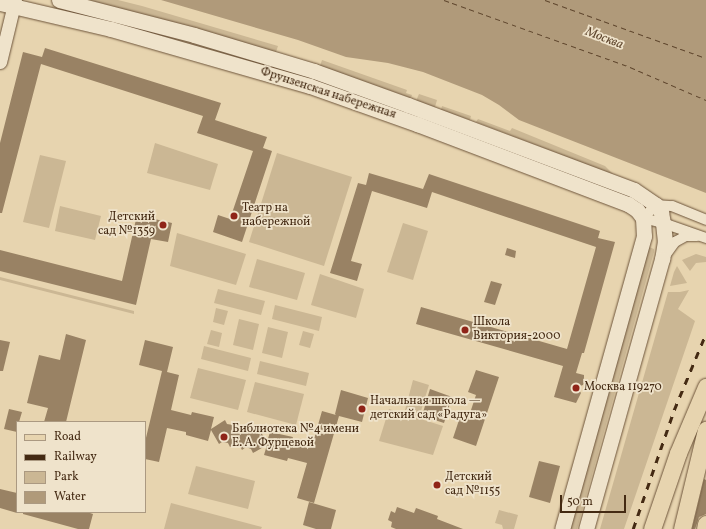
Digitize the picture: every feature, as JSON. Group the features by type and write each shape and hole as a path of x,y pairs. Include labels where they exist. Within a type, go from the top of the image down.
{"main road":[{"name":"Фрунзенская набережная","path":"59,0 194,35 314,72 408,105 634,190 656,205"},
{"name":"Фрунзенская набережная","path":"10,3 111,28 358,102 628,204 637,210 643,218"},
{"path":"586,529 662,259 665,241 664,223 661,212 656,205"},
{"path":"562,529 644,236 643,218"},
{"path":"652,529 678,453 706,387"},
{"path":"682,529 706,430"},
{"path":"705,529 706,524"}],"street":[{"path":"0,62 10,3"},
{"path":"643,218 656,205 672,206 706,220"},
{"path":"643,218 664,223 704,237"},
{"path":"662,259 675,242 686,236 704,237"}],"green space":[{"path":"89,0 118,0 278,46 276,52"},
{"path":"322,60 407,90 406,93 412,95 411,98 320,66"},
{"path":"419,94 437,100 435,107 416,101"},
{"path":"442,106 471,116 470,120 441,110"},
{"path":"478,119 510,131 512,128 605,166 614,175 476,122"},
{"path":"155,143 218,164 210,190 147,173"},
{"path":"277,153 352,177 324,266 249,242"},
{"path":"40,155 66,161 49,228 23,222"},
{"path":"60,206 101,216 95,240 55,231"},
{"path":"403,223 428,231 413,280 387,272"},
{"path":"177,233 246,254 236,285 170,266"},
{"path":"649,247 654,249 654,252 577,529 568,529 647,250"},
{"path":"696,254 706,257 706,262 696,263 690,271 682,260"},
{"path":"257,259 305,273 297,300 249,287"},
{"path":"677,266 687,283 670,286 674,272"},
{"path":"320,274 364,289 356,318 311,305"},
{"path":"0,277 134,311 134,314 0,280"},
{"path":"218,289 265,301 261,315 214,303"},
{"path":"689,290 678,309 695,321 624,529 600,529 668,292"},
{"path":"275,305 322,317 319,331 272,319"},
{"path":"216,308 228,311 224,325 213,322"},
{"path":"239,319 259,324 253,350 233,345"},
{"path":"268,327 288,332 282,358 262,353"},
{"path":"211,330 222,333 219,347 207,344"},
{"path":"303,331 314,334 310,348 299,345"},
{"path":"204,346 251,358 248,371 201,359"},
{"path":"260,361 309,373 306,386 257,374"},
{"path":"198,368 246,380 238,410 190,398"},
{"path":"413,380 429,385 420,414 405,410"},
{"path":"255,382 304,394 296,425 247,412"},
{"path":"389,409 443,426 433,455 379,441"},
{"path":"196,466 255,481 248,509 188,494"},
{"path":"171,503 262,527 261,529 164,529"},
{"path":"499,510 518,515 514,529 503,529 502,525 495,523"}],"water":[{"name":"Москва","path":"161,0 706,0 706,193 519,120 499,105 482,95 423,72 388,63 346,57 298,40"}],"building":[{"path":"45,48 221,103 215,120 267,137 263,148 272,151 242,242 213,232 218,215 230,219 253,151 197,133 203,116 41,64 2,213 0,213 0,143 23,52 42,57"},
{"path":"369,173 423,189 429,174 600,231 598,238 615,242 584,353 582,353 576,373 584,375 584,381 583,385 577,387 581,393 576,403 554,397 563,366 416,324 421,307 567,349 596,247 432,192 427,208 372,191 351,261 362,264 357,281 330,273 358,183 366,185"},
{"path":"137,215 172,223 168,242 151,239 136,305 0,271 0,250 122,281"},
{"path":"507,248 516,251 515,258 505,255"},
{"path":"491,281 502,284 495,305 484,302"},
{"path":"66,334 86,340 66,421 44,421 48,408 27,403 39,355 60,360"},
{"path":"0,340 10,342 3,371 0,371"},
{"path":"145,340 173,347 167,372 179,375 171,410 191,415 192,412 214,417 211,429 225,420 227,424 233,425 236,423 238,427 244,428 248,426 250,430 256,431 259,429 267,442 270,432 293,437 292,440 312,446 322,411 336,415 341,390 368,398 362,422 339,416 314,503 297,498 307,463 288,458 287,461 264,455 267,445 253,453 251,449 246,447 242,450 240,446 234,445 230,447 228,443 222,442 219,444 211,430 208,441 186,435 186,432 167,428 159,462 146,459 146,438 162,371 139,365"},
{"path":"476,370 499,377 476,446 453,438 460,417 468,419 476,395 468,392"},
{"path":"430,389 452,397 444,423 422,416"},
{"path":"9,409 22,412 19,421 16,421 16,432 4,429"},
{"path":"539,461 560,466 550,503 529,497"},
{"path":"704,479 706,480 706,514 699,517 695,529 692,529"},
{"path":"0,489 16,493 16,513 0,508"},
{"path":"309,502 336,510 331,529 316,529 303,525"},
{"path":"397,507 414,513 416,508 438,516 437,519 463,529 396,529 391,527 392,522 388,520 391,511 395,513"},
{"path":"23,514 93,514 89,529 78,529"}],"ferry route":[{"path":"444,0 630,67 706,100"},
{"path":"545,0 706,58"}],"railway":[{"path":"633,529 674,410 706,333"}],"place":[{"name":"Театр на набережной","path":"234,216"},
{"name":"Детский сад №1359","path":"163,225"},
{"name":"Школа Виктория-2000","path":"465,330"},
{"name":"Москва 119270","path":"576,388"},
{"name":"Начальная школа — детский сад «Радуга»","path":"362,409"},
{"name":"Библиотека №4 имени Е. А. Фурцевой","path":"224,437"},
{"name":"Детский сад №1155","path":"437,485"}]}
